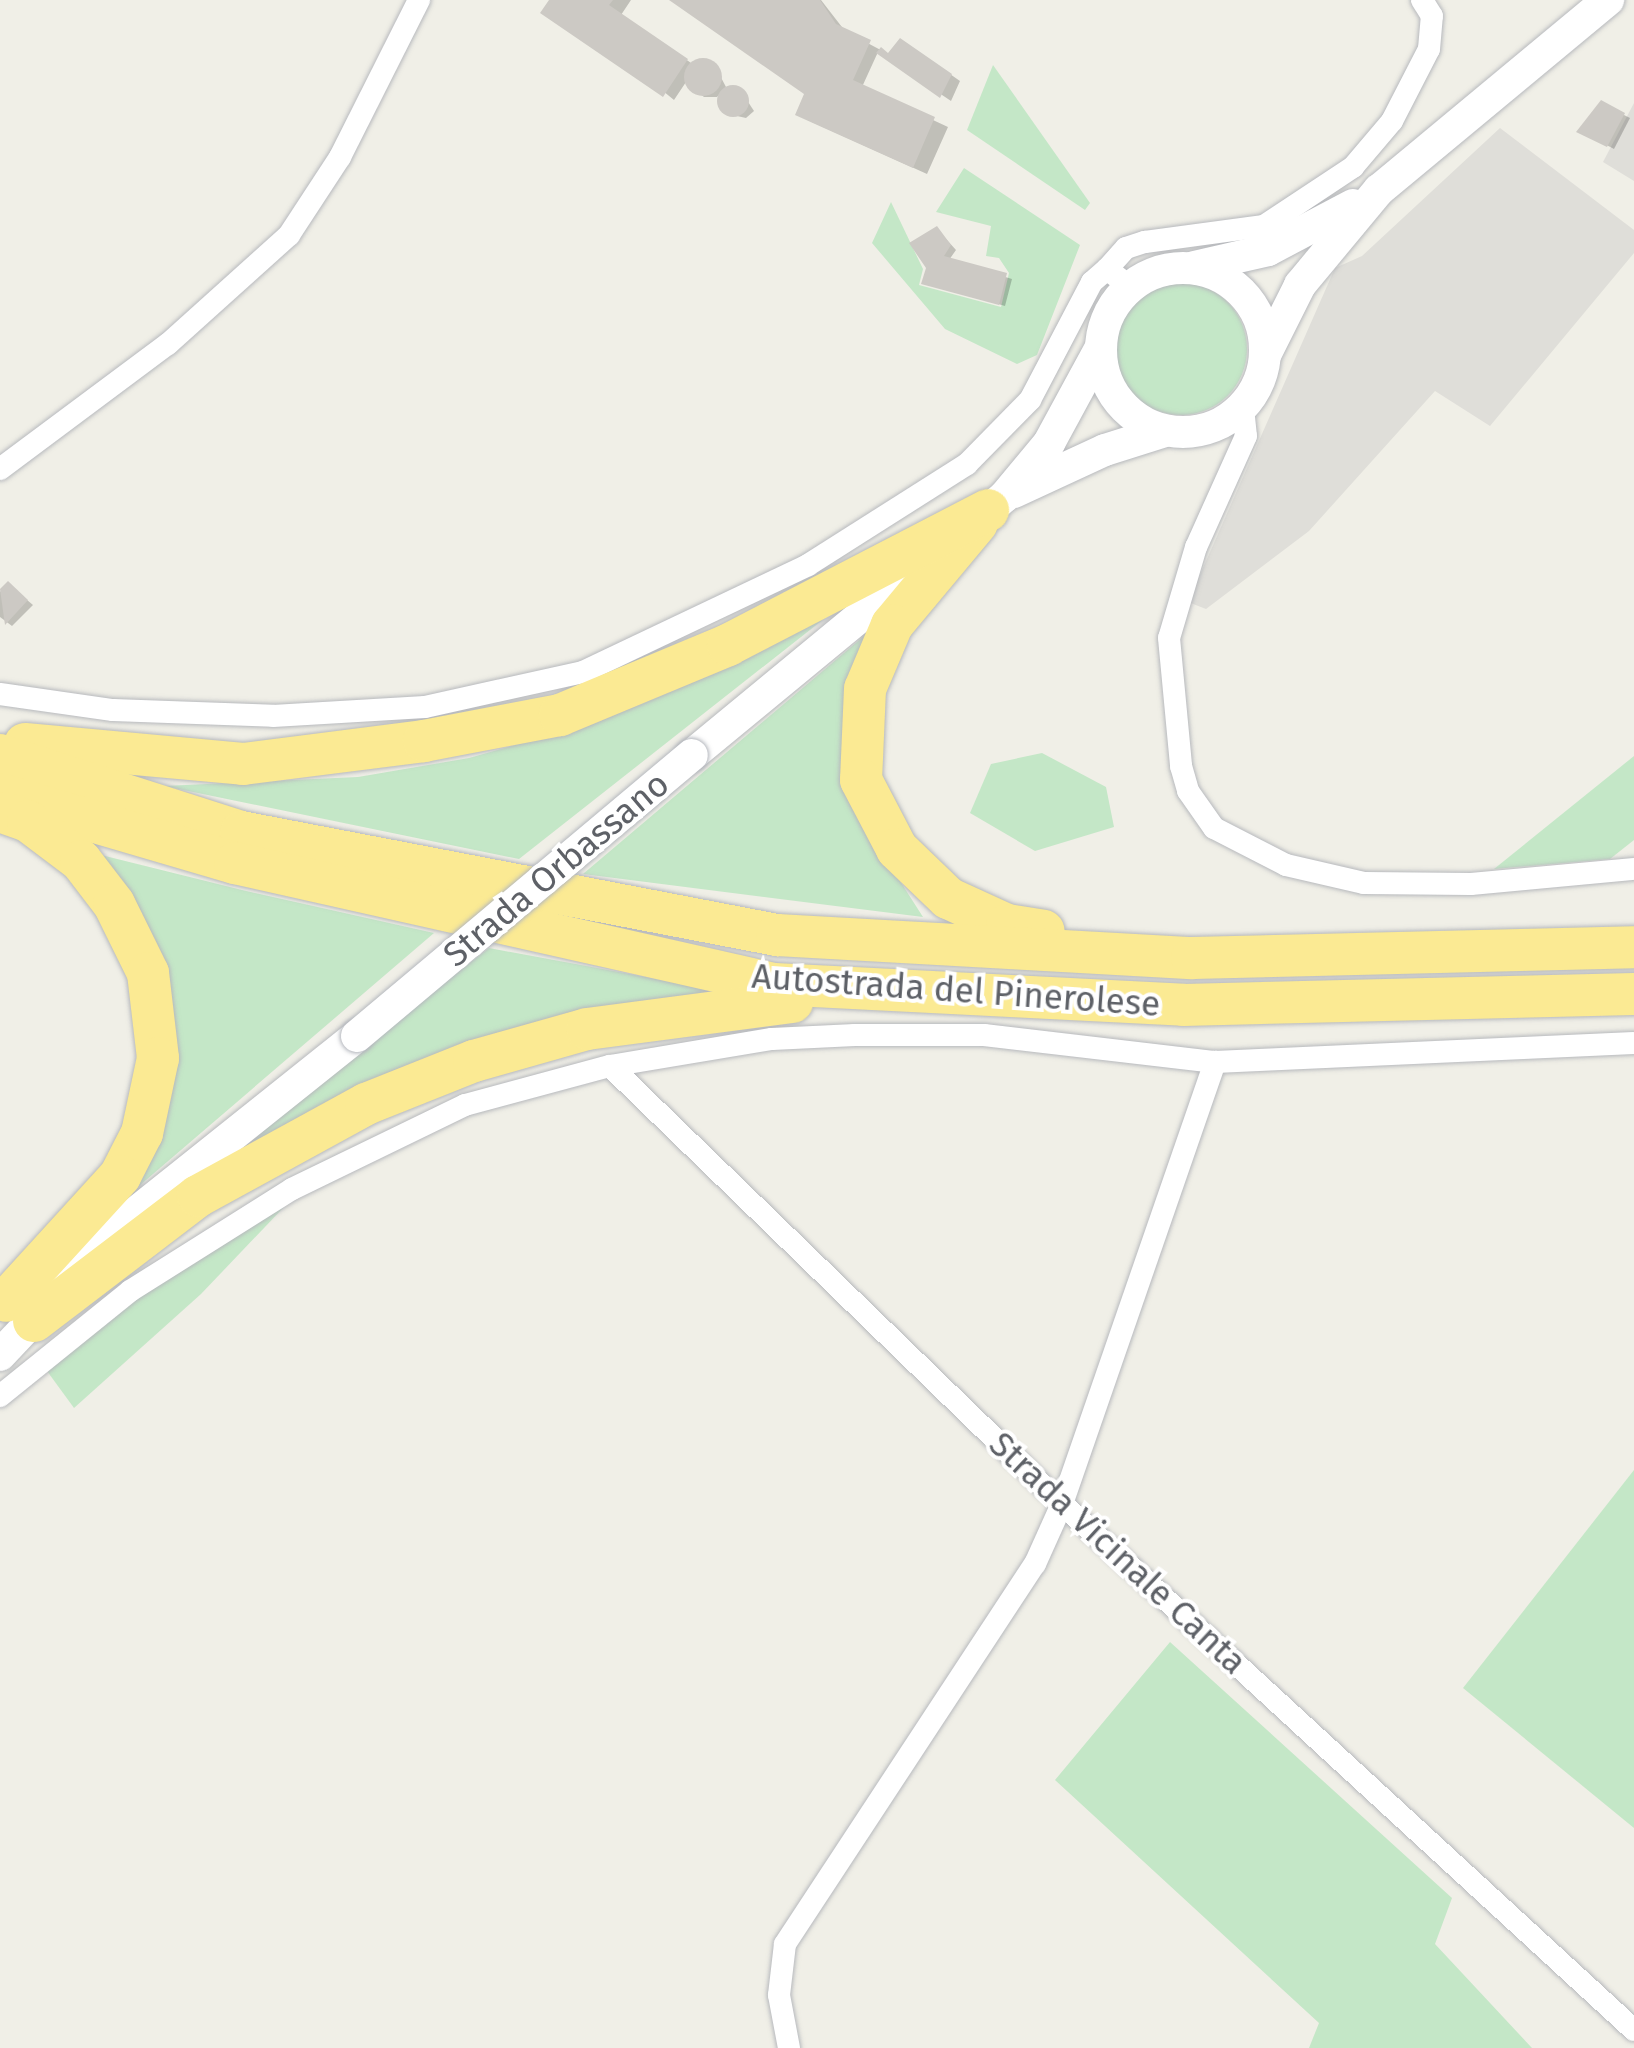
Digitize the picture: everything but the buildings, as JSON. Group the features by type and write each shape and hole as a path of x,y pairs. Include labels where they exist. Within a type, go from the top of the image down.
{"highway":[{"path":"0,738 243,764 424,741 560,715 728,644 997,503"},
{"path":"997,503 892,625 864,688 861,780 897,849 948,898 1007,925 1192,958"},
{"name":"Autostrada del Pinerolese","path":"0,756 241,832 778,935 1192,958 1634,947"},
{"name":"Autostrada del Pinerolese","path":"0,794 235,863 774,984 1183,1005 1634,994"},
{"path":"0,810 28,821 81,861 114,904 148,973 158,1058 142,1133 120,1176 13,1309"},
{"path":"13,1309 105,1260 250,1164 366,1104 532,1043 758,1003 1183,1005"}],"main road":[{"path":"1243,408 1260,382 1266,352 1300,285 1379,190 1608,0"},
{"path":"1118,278 1194,268 1268,250 1379,190"},
{"path":"1194,268 1223,277 1246,296 1262,323 1266,352"},
{"name":"Strada Orbassano","path":"0,1356 13,1309 356,1036 997,503 1074,404 1100,349 1118,278"},
{"path":"1100,349 1118,402 1165,431"},
{"name":"Strada Orbassano","path":"997,503 1104,450 1165,431 1207,430 1243,408"}],"street":[{"path":"0,469 168,344 289,236 340,156 419,0"},
{"path":"0,694 188,715 326,714 425,707 583,672 808,565 967,464 1030,400 1068,321 1118,278 1126,248 1146,242 1241,234 1291,213 1352,167 1392,121 1432,37 1422,0"},
{"path":"1392,121 1420,156"},
{"path":"1243,408 1246,436 1196,547 1169,638 1180,766 1188,791 1214,828 1286,865 1364,884 1471,884 1634,869"},
{"path":"0,1396 130,1291 292,1190 464,1105 610,1066 772,1039 905,1034 984,1035 1215,1062 1634,1042"},
{"path":"790,2048 779,1995 785,1944 1001,1622 1062,1504 1215,1062"},
{"name":"Strada Vicinale Canta","path":"610,1066 1062,1504 1634,2030"}],"shaded area":[{"path":"1634,103 1634,181 1603,162"},
{"path":"1500,128 1634,230 1634,253 1490,426 1435,391 1309,531 1206,609 1188,602 1335,268 1362,256"}],"green space":[{"path":"993,65 1090,203 1085,210 967,130"},
{"path":"964,168 1080,245 1037,355 1017,364 945,329 872,243 891,202 923,269 919,285 1001,307 1009,273 999,258 986,256 991,226 936,212"},
{"path":"1181,283 1206,288 1228,302 1242,324 1247,349 1242,374 1228,396 1206,410 1181,415 1156,410 1134,396 1120,374 1115,349 1120,324 1134,302 1156,288"},
{"path":"834,611 519,859 164,786 358,777 469,758 598,722"},
{"path":"877,625 850,803 923,917 583,874"},
{"path":"1042,753 1106,787 1114,827 1035,851 970,813 991,764"},
{"path":"1634,756 1634,840 1610,859 1494,869"},
{"path":"89,852 434,933 118,1204 169,1055"},
{"path":"489,948 716,990 218,1166 342,1063"},
{"path":"284,1207 201,1294 74,1408 47,1371 142,1291"},
{"path":"1634,1470 1634,1828 1463,1688"},
{"path":"1170,1642 1452,1898 1435,1944 1532,2048 1309,2048 1319,2023 1055,1780"}]}
